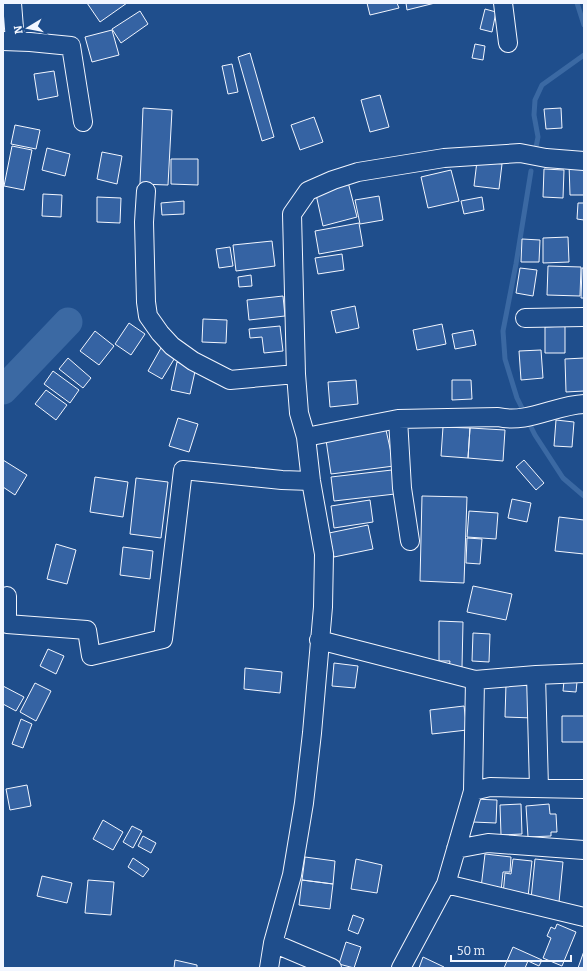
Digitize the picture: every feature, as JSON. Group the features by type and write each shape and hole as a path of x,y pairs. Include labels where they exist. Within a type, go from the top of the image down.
{"street":[{"path":"12,3 9,41 71,46 84,122"},
{"path":"503,3 508,43"},
{"path":"269,968 273,943 292,875 304,803 312,733 323,607 324,554 311,481 306,438 299,413 296,374 292,214 308,192 332,180 358,172 444,158 520,153 546,158 584,161"},
{"path":"146,191 144,222 146,302 148,316 160,333 172,346 193,360 230,380 296,374"},
{"path":"526,318 584,317"},
{"path":"306,438 398,420 498,417 506,419 532,416 584,404"},
{"path":"398,420 402,488 410,542"},
{"path":"7,596 5,626 87,630 91,656 163,639 183,470 282,480 311,481"},
{"path":"319,640 475,680 536,675 584,674"},
{"path":"536,675 539,788"},
{"path":"401,968 446,884 473,791 475,680"},
{"path":"473,791 490,787 584,789"},
{"path":"456,849 488,843 584,850"},
{"path":"446,884 584,917"},
{"path":"273,943 332,968"}],"building":[{"path":"87,3 127,3 100,22"},
{"path":"367,3 397,3 399,8 370,15"},
{"path":"406,3 435,3 407,10"},
{"path":"485,9 496,12 492,32 480,29"},
{"path":"140,11 148,24 121,43 112,29"},
{"path":"112,30 119,55 92,62 85,37"},
{"path":"475,44 485,46 483,60 472,58"},
{"path":"250,53 274,137 262,141 238,57"},
{"path":"232,64 238,92 228,94 222,66"},
{"path":"54,71 58,96 38,100 34,74"},
{"path":"380,95 389,127 370,132 361,100"},
{"path":"143,108 172,110 168,185 140,184"},
{"path":"561,108 562,128 546,129 544,109"},
{"path":"314,117 323,142 300,150 291,125"},
{"path":"15,125 40,130 36,149 11,144"},
{"path":"12,146 32,150 24,190 4,186"},
{"path":"47,148 70,154 65,176 42,170"},
{"path":"102,152 122,156 117,184 97,179"},
{"path":"171,159 198,159 198,185 171,184"},
{"path":"477,161 502,164 499,189 474,186"},
{"path":"584,163 584,195 570,195 569,164"},
{"path":"544,169 564,170 563,198 543,197"},
{"path":"451,170 459,201 428,208 421,177"},
{"path":"348,182 357,217 323,226 315,190"},
{"path":"43,194 62,195 61,217 42,216"},
{"path":"379,196 383,220 360,224 355,200"},
{"path":"97,197 121,198 120,223 97,222"},
{"path":"482,197 484,210 464,214 461,201"},
{"path":"184,201 184,214 162,215 161,203"},
{"path":"578,203 584,203 584,220 577,219"},
{"path":"359,223 363,246 319,254 315,231"},
{"path":"568,237 569,262 543,263 543,238"},
{"path":"522,239 540,240 539,262 521,262"},
{"path":"272,241 275,266 236,271 233,245"},
{"path":"230,247 233,266 219,268 216,249"},
{"path":"342,254 344,270 318,274 315,258"},
{"path":"548,266 581,267 580,296 547,295"},
{"path":"520,268 537,270 533,296 516,293"},
{"path":"582,268 584,268 584,298 581,298"},
{"path":"251,275 252,286 239,287 238,277"},
{"path":"283,296 285,316 249,320 247,300"},
{"path":"355,306 359,328 336,333 331,311"},
{"path":"203,319 227,320 226,343 202,342"},
{"path":"129,323 145,334 131,355 115,344"},
{"path":"442,324 446,344 417,350 413,330"},
{"path":"280,326 283,351 264,353 262,337 250,338 249,329"},
{"path":"565,326 565,353 545,353 545,327"},
{"path":"473,330 476,345 455,349 452,334"},
{"path":"95,331 114,346 99,365 80,351"},
{"path":"161,348 176,356 162,379 148,371"},
{"path":"541,350 543,378 521,380 519,351"},
{"path":"68,358 91,378 83,388 59,369"},
{"path":"584,358 584,391 566,392 565,359"},
{"path":"177,362 196,367 190,394 171,390"},
{"path":"53,371 79,390 70,403 44,384"},
{"path":"356,380 358,404 330,407 328,382"},
{"path":"452,380 471,380 472,399 452,400"},
{"path":"46,390 67,405 56,420 35,404"},
{"path":"178,418 198,424 189,452 169,446"},
{"path":"556,420 574,422 572,447 554,446"},
{"path":"443,427 470,428 468,458 441,456"},
{"path":"470,428 505,430 503,461 468,458"},
{"path":"386,430 394,466 331,474 326,440"},
{"path":"3,460 27,475 15,495 3,487"},
{"path":"524,460 544,483 536,490 516,467"},
{"path":"392,470 395,494 334,501 331,477"},
{"path":"95,477 128,482 123,517 90,512"},
{"path":"136,478 168,482 161,538 130,534"},
{"path":"422,496 467,497 464,583 420,581"},
{"path":"512,499 531,503 527,522 508,518"},
{"path":"370,500 373,522 334,528 331,506"},
{"path":"469,511 498,513 496,539 467,537"},
{"path":"559,517 584,520 584,554 555,551"},
{"path":"368,525 373,549 334,557 329,533"},
{"path":"467,538 482,539 480,564 466,563"},
{"path":"56,544 76,550 67,584 47,579"},
{"path":"123,547 153,551 150,579 120,575"},
{"path":"473,586 512,594 506,620 467,612"},
{"path":"439,621 463,622 462,667 449,667 450,661 439,661"},
{"path":"473,633 490,634 489,662 472,661"},
{"path":"48,649 64,656 56,674 40,666"},
{"path":"334,663 358,666 355,688 332,686"},
{"path":"245,668 282,672 280,693 244,689"},
{"path":"564,681 577,682 576,692 563,691"},
{"path":"35,683 51,691 36,721 20,712"},
{"path":"506,684 534,685 533,718 505,717"},
{"path":"3,686 24,697 16,711 3,704"},
{"path":"464,706 467,730 432,734 430,710"},
{"path":"562,716 584,716 584,742 562,742"},
{"path":"21,719 32,724 23,748 12,744"},
{"path":"27,785 31,806 10,810 6,789"},
{"path":"474,799 497,800 496,823 473,822"},
{"path":"521,804 522,834 501,835 500,805"},
{"path":"549,804 550,814 556,814 557,832 551,832 551,836 528,837 526,806"},
{"path":"103,820 123,832 113,850 93,839"},
{"path":"132,826 142,831 133,848 123,842"},
{"path":"143,836 156,843 151,853 138,846"},
{"path":"485,854 511,857 510,872 503,872 501,891 481,888"},
{"path":"305,857 335,861 333,884 302,880"},
{"path":"133,858 149,869 143,877 128,867"},
{"path":"356,859 382,865 377,893 351,889"},
{"path":"513,859 532,861 528,897 503,895 505,873 511,874"},
{"path":"535,859 563,862 559,902 531,899"},
{"path":"42,876 72,883 67,903 37,896"},
{"path":"88,880 114,882 111,915 85,913"},
{"path":"302,880 333,884 330,909 299,905"},
{"path":"353,915 364,919 358,934 348,930"},
{"path":"557,924 576,932 562,966 543,958 551,938 547,936 551,927 555,929"},
{"path":"346,942 361,947 354,968 339,964"},
{"path":"513,947 542,960 539,966 528,961 525,968 504,968"},
{"path":"584,951 584,968 578,968"},
{"path":"423,957 444,967 419,968"},
{"path":"175,960 197,965 197,968 174,968"}],"waterway":[{"path":"577,3 584,25"},
{"path":"535,152 538,137 534,115 535,100 542,85 584,55"},
{"path":"525,414 517,398 505,359 503,331 516,264 531,171"},
{"path":"3,390 68,322"},
{"path":"528,421 535,435 563,478 584,496"}]}
